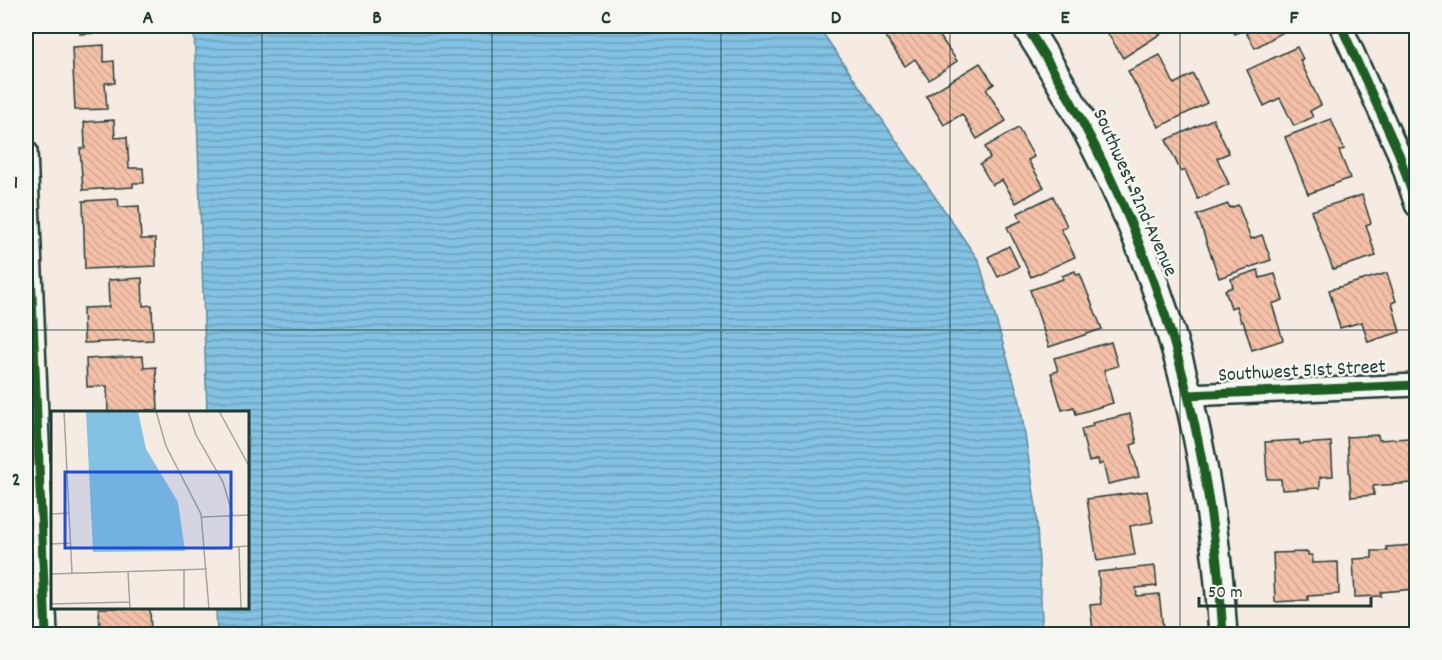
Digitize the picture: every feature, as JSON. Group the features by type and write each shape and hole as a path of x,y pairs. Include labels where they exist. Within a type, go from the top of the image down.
{"street":[{"name":"Southwest 92nd Avenue","path":"1026,26 1081,117 1130,217 1170,324 1189,395 1214,540 1223,634"},
{"path":"1341,26 1399,154 1416,205"},
{"path":"26,151 39,624"},
{"name":"Southwest 51st Street","path":"1189,395 1416,385"}],"water":[{"path":"194,26 818,26 979,261 1020,402 1036,507 1042,619 1040,634 217,634 216,609 249,609 249,411 207,411"}],"building":[{"path":"80,26 117,26 117,32 80,34"},
{"path":"894,26 946,26 937,32 957,61 929,80 915,59 905,66 883,33"},
{"path":"1103,26 1165,26 1168,29 1123,58"},
{"path":"1231,26 1282,26 1285,31 1255,48 1244,29 1235,34"},
{"path":"104,45 104,62 114,61 115,83 105,83 107,109 75,110 72,47"},
{"path":"1297,47 1303,59 1300,60 1321,105 1310,111 1313,117 1294,126 1280,98 1264,106 1247,70"},
{"path":"1160,55 1174,84 1193,74 1207,103 1159,127 1128,71"},
{"path":"980,63 994,84 986,89 1006,121 977,139 962,114 944,125 926,96"},
{"path":"1213,119 1229,153 1217,158 1229,184 1198,199 1185,170 1181,172 1166,140"},
{"path":"1331,119 1344,149 1339,151 1350,178 1308,194 1285,137"},
{"path":"114,120 115,138 127,137 129,168 143,168 144,183 133,183 133,187 83,190 80,149 85,148 84,122"},
{"path":"1018,128 1034,157 1028,160 1044,187 1016,203 1002,180 992,185 980,164 990,158 985,147"},
{"path":"1362,195 1371,223 1366,225 1376,256 1333,269 1311,211"},
{"path":"1053,196 1067,226 1061,229 1075,257 1031,277 1007,227 1021,221 1018,213"},
{"path":"118,199 119,207 139,206 141,239 155,239 156,266 85,269 83,201"},
{"path":"1228,204 1230,208 1238,205 1251,239 1262,235 1271,260 1219,278 1197,215"},
{"path":"1009,246 1019,267 998,277 988,257"},
{"path":"1258,270 1260,278 1275,274 1283,300 1272,304 1283,340 1252,350 1243,321 1241,322 1236,306 1231,308 1225,290 1233,287 1231,279"},
{"path":"1075,271 1077,275 1080,274 1102,329 1049,347 1030,290 1063,279 1062,276"},
{"path":"1387,273 1396,301 1392,303 1400,332 1368,342 1362,322 1340,328 1329,290"},
{"path":"142,278 143,306 152,305 153,340 84,343 83,308 109,307 108,280"},
{"path":"1111,342 1118,366 1104,370 1113,403 1076,414 1074,407 1062,410 1051,373 1058,371 1054,358"},
{"path":"143,356 144,368 156,367 158,410 108,411 107,386 87,387 86,359"},
{"path":"1130,414 1137,443 1131,445 1139,477 1108,484 1103,463 1099,465 1098,459 1089,462 1081,429 1093,426 1092,423"},
{"path":"1378,435 1379,440 1409,438 1412,483 1373,486 1374,495 1351,497 1347,437"},
{"path":"1299,440 1300,444 1331,442 1333,476 1320,477 1320,488 1282,490 1281,479 1267,479 1265,442"},
{"path":"1147,491 1153,522 1130,526 1135,555 1097,561 1087,499"},
{"path":"1414,545 1416,589 1381,592 1381,596 1355,597 1353,559 1372,558 1372,551 1387,551 1386,547"},
{"path":"1308,552 1308,555 1312,555 1312,563 1338,562 1339,594 1308,596 1308,600 1275,602 1273,553"},
{"path":"1155,566 1157,586 1136,588 1137,596 1159,594 1163,628 1105,634 1105,630 1093,631 1090,605 1101,604 1098,572"},
{"path":"99,609 150,609 151,634 100,634"}],"cycle path":[{"path":"1026,26 1069,98 1107,171 1139,243 1166,317 1187,392 1204,470 1216,550 1223,634"},
{"path":"1341,26 1399,154 1416,205"},
{"path":"26,151 46,634"},
{"path":"1189,395 1416,385"}]}
